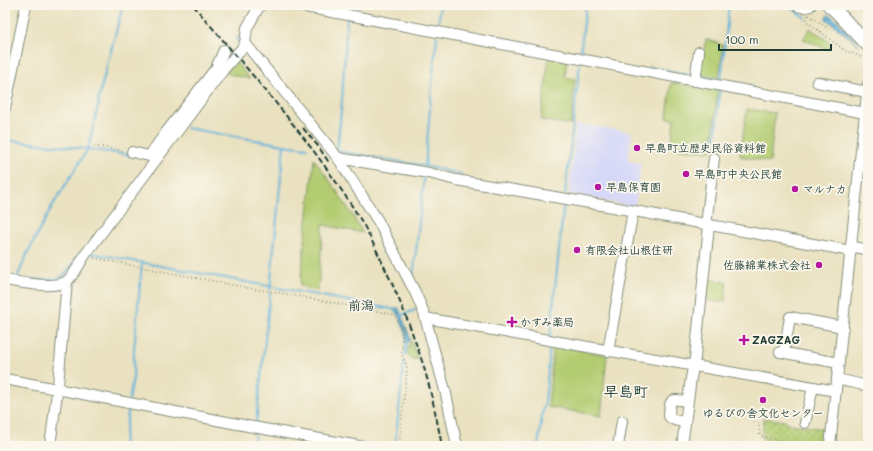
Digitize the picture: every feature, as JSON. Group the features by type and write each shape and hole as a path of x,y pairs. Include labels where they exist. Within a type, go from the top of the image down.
{"main road":[{"path":"800,5 809,5"},
{"path":"829,5 868,45"}],"street":[{"path":"5,108 26,5"},
{"path":"5,280 51,285 60,285 67,281 154,156 196,100 219,70 243,47 247,28 260,5"},
{"path":"295,5 580,59 695,77 865,113"},
{"path":"244,43 338,158 378,221 415,292 424,316 446,394 457,446"},
{"path":"219,70 224,50"},
{"path":"695,77 699,52"},
{"path":"817,82 868,88 851,249 836,362 837,379 833,391 830,446"},
{"path":"132,152 154,156"},
{"path":"338,158 430,173 456,180 708,225 851,249 868,250"},
{"path":"682,446 693,366 714,158"},
{"path":"608,351 633,211"},
{"path":"50,446 58,387 67,281"},
{"path":"424,316 549,341 833,391"},
{"path":"836,362 782,352 790,317 840,327"},
{"path":"5,379 58,387 255,427 359,446"},
{"path":"837,379 868,386"},
{"path":"805,423 813,387"},
{"path":"685,422 669,418 670,404 674,399 688,401"},
{"path":"618,446 622,421"}],"path":[{"path":"829,29 808,14 806,21 848,53 850,52 868,60"},
{"path":"94,146 132,152"},
{"path":"85,255 259,290 392,314 398,320 401,329 402,356 407,364 399,446"},
{"path":"754,422 759,423 760,436 811,446"}],"shaded area":[{"path":"576,124 632,132 628,161 641,163 635,207 569,194"}],"green space":[{"path":"810,28 832,44 828,50 803,39"},
{"path":"706,39 723,45 719,78 699,74"},
{"path":"549,57 567,60 565,77 575,79 571,125 541,120"},
{"path":"235,61 250,79 225,73"},
{"path":"671,83 718,89 711,152 671,148 674,119 667,118"},
{"path":"747,109 775,113 770,162 740,156"},
{"path":"314,159 340,195 363,233 323,225 318,291 308,289 300,285"},
{"path":"708,279 727,282 725,301 721,300 720,303 708,300 706,297"},
{"path":"411,341 418,360 410,358 407,354"},
{"path":"552,345 607,355 601,416 548,407 553,352"},
{"path":"764,418 825,429 823,446 794,446 762,439"}],"water":[{"path":"829,14 840,23 860,46 825,18"},
{"path":"395,308 399,308 411,340 408,341 408,343 406,343 406,334 397,311 394,311"}],"waterway":[{"path":"17,278 27,254 51,208 88,149 99,102 98,100 123,5"},
{"path":"352,12 353,5"},
{"path":"438,30 440,5"},
{"path":"580,55 586,5"},
{"path":"721,81 729,5"},
{"path":"788,5 805,18"},
{"path":"337,151 342,101 347,19"},
{"path":"425,167 437,36"},
{"path":"237,41 238,37"},
{"path":"565,195 580,62"},
{"path":"649,67 692,75"},
{"path":"698,76 753,87"},
{"path":"714,149 720,89"},
{"path":"5,129 9,110"},
{"path":"186,128 307,148"},
{"path":"5,140 130,155"},
{"path":"270,290 284,145"},
{"path":"337,151 425,166 461,174"},
{"path":"413,279 424,177"},
{"path":"550,338 564,201"},
{"path":"30,279 59,279 68,271 81,252"},
{"path":"91,253 397,310"},
{"path":"129,400 133,378 142,263"},
{"path":"256,424 270,293"},
{"path":"400,316 415,310"},
{"path":"405,355 407,341"},
{"path":"538,446 545,403 549,344"},
{"path":"395,446 404,362"},
{"path":"123,446 129,407"},
{"path":"254,446 255,430"},
{"path":"361,443 380,446"}],"railway":[{"path":"193,5 282,110 324,165 362,222 390,279 420,354 434,406 442,446"},
{"path":"303,128 318,146 330,164"}],"place":[{"name":"早島町立歴史民俗資料館","path":"637,148"},
{"name":"早島町中央公民館","path":"686,174"},
{"name":"早島保育園","path":"598,187"},
{"name":"マルナカ","path":"795,189"},
{"name":"有限会社山根住研","path":"577,250"},
{"name":"佐藤綿業株式会社","path":"819,265"},
{"name":"かすみ薬局","path":"512,322"},
{"name":"ZAGZAG","path":"744,340"},
{"name":"ゆるびの舎文化センター","path":"763,400"}],"district":[{"name":"前潟","path":"361,305"},
{"name":"早島町","path":"626,392"}]}
